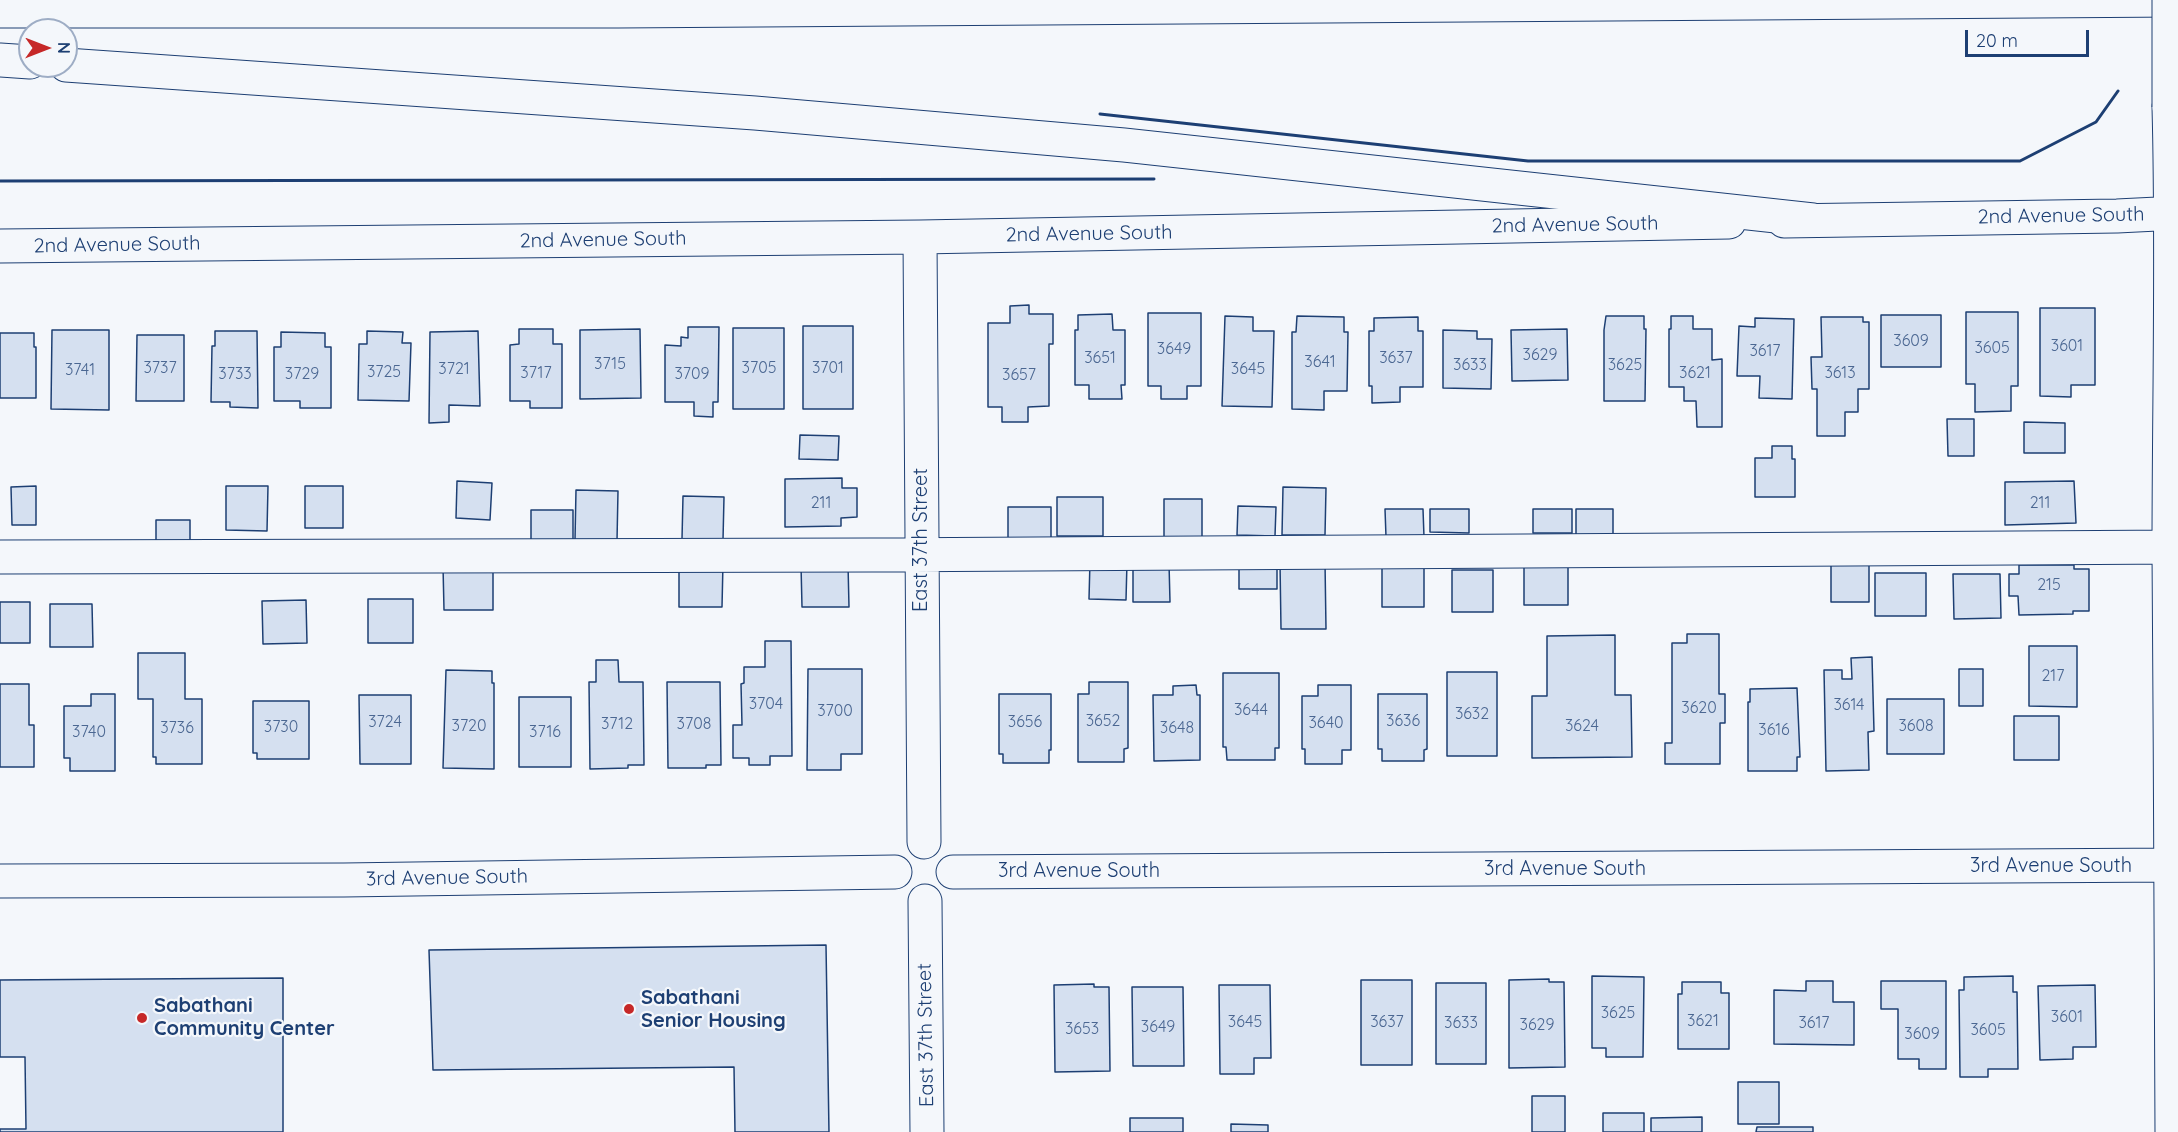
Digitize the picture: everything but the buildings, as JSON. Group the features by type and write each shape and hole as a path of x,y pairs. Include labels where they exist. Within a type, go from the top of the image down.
{"main road":[{"path":"2169,0 2169,106 2175,213 2175,865 2172,1132"},
{"path":"0,11 618,11 2178,0"},
{"path":"0,60 18,61"},
{"path":"78,66 743,112 1124,145 1813,220"},
{"name":"2nd Avenue South","path":"0,246 920,237 2117,216 2175,213"},
{"name":"East 37th Street","path":"920,237 924,842"},
{"path":"0,557 2174,547"},
{"path":"924,842 941,848 952,862 953,872 948,889 934,900 925,901 907,896 900,890 895,872 900,855 915,844 924,842"},
{"name":"3rd Avenue South","path":"953,872 2175,865"},
{"name":"3rd Avenue South","path":"0,881 332,880 895,872"},
{"name":"East 37th Street","path":"925,901 927,1132"}],"wall":[{"path":"1100,114 1528,161 2020,161 2096,122 2118,91"},
{"path":"0,181 1154,179"}],"place":[{"name":"Sabathani Senior Housing","path":"629,1009"},
{"name":"Sabathani Community Center","path":"142,1018"}]}
